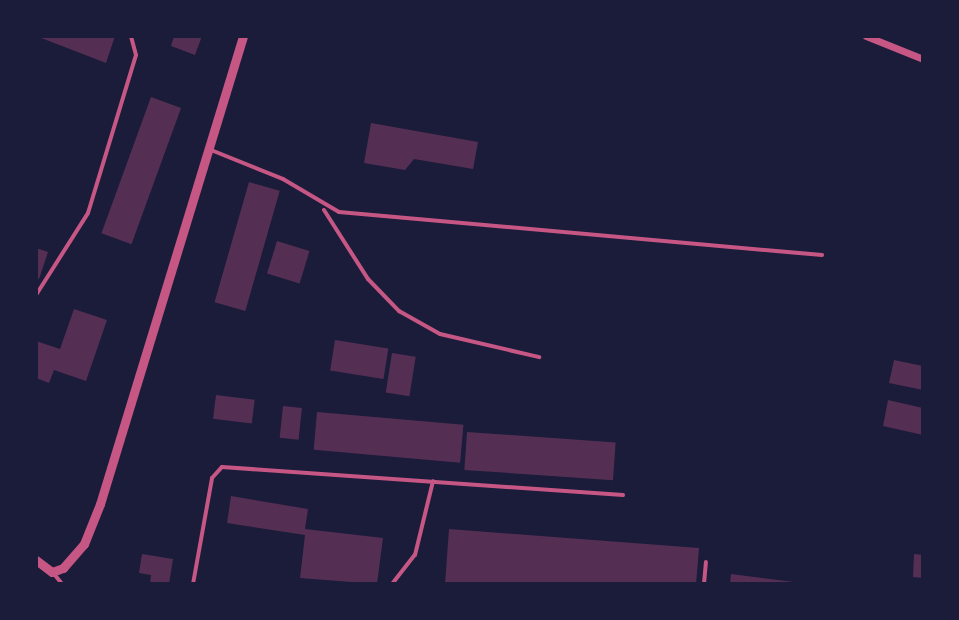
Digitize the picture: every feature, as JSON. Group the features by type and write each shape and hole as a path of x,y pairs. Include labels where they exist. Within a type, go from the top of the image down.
{"street":[{"path":"36,560 52,572 84,544 100,504 243,36"},
{"path":"866,36 923,59"}],"lane":[{"path":"36,295 88,213 136,55 131,36"},
{"path":"209,149 283,179 323,208 368,279 399,311 440,334 539,357"},
{"path":"323,208 822,255"},
{"path":"193,584 212,478 222,467 623,495"},
{"path":"392,584 415,555 433,480"},
{"path":"704,584 706,562"},
{"path":"52,572 62,584"}],"building":[{"path":"36,36 115,36 106,63"},
{"path":"174,36 202,36 195,55 171,46"},
{"path":"151,97 181,108 131,244 101,233"},
{"path":"371,123 478,142 473,169 414,159 405,170 364,163"},
{"path":"249,182 280,191 245,311 215,302"},
{"path":"277,241 310,251 300,283 267,274"},
{"path":"36,248 48,252 39,279 36,278"},
{"path":"74,309 107,320 86,381 54,370 49,383 36,378 36,341 60,349"},
{"path":"335,340 388,348 383,379 330,371"},
{"path":"392,353 416,357 409,396 386,393"},
{"path":"894,360 923,366 923,390 889,383"},
{"path":"216,395 255,400 252,424 213,419"},
{"path":"888,400 923,408 923,435 883,426"},
{"path":"283,406 302,408 299,440 280,438"},
{"path":"317,412 463,425 460,463 314,450"},
{"path":"467,432 616,442 613,480 464,470"},
{"path":"231,496 308,509 305,529 383,538 377,584 300,578 305,535 227,523"},
{"path":"449,529 699,548 696,584 445,584"},
{"path":"142,554 173,559 169,584 150,584 151,575 139,573"},
{"path":"914,554 923,555 923,578 913,577"},
{"path":"731,574 794,582 794,584 730,584"}]}
